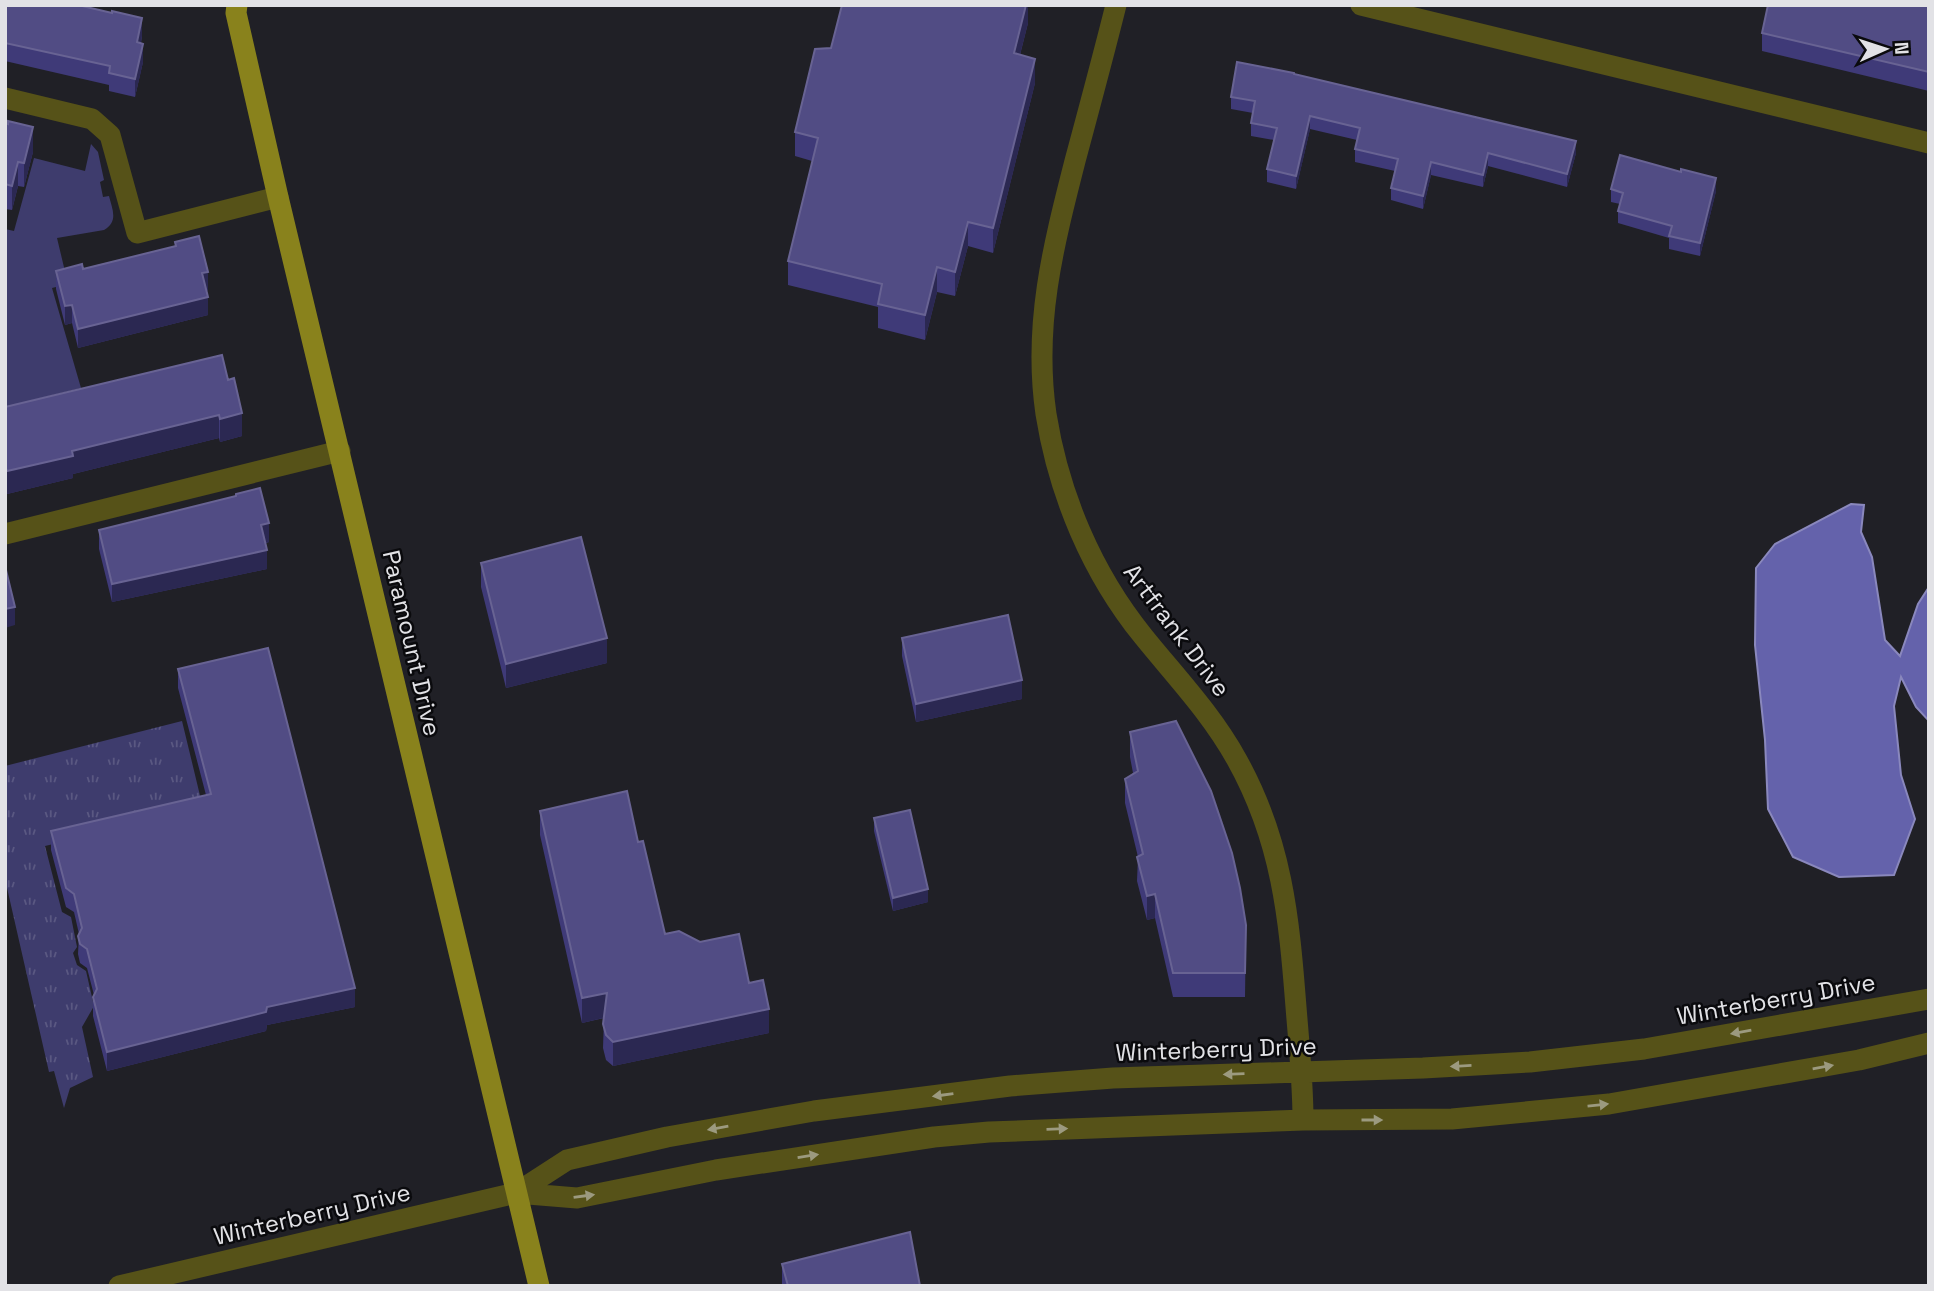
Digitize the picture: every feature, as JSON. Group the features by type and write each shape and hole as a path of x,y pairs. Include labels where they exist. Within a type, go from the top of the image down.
{"main road":[{"name":"Paramount Drive","path":"235,8 539,1286"}],"street":[{"name":"Artfrank Drive","path":"1116,5 1048,273 1042,343 1046,413 1061,482 1087,547 1104,578 1143,636 1187,686 1217,727 1238,762 1263,818 1287,907 1303,1072 1303,1121"},
{"path":"1361,5 1929,143"},
{"path":"5,98 92,119 110,135 137,233 278,197"},
{"path":"5,534 340,451"},
{"name":"Winterberry Drive","path":"516,1193 567,1160 667,1137 814,1111 1010,1086 1113,1078 1530,1062 1644,1049 1929,999"},
{"name":"Winterberry Drive","path":"119,1286 516,1193 577,1198 716,1170 934,1137 989,1132 1303,1121 1452,1119 1609,1104 1859,1060 1929,1042"}],"green space":[{"path":"91,144 98,152 104,180 100,182 103,197 109,196 113,210 112,223 104,230 57,238 68,284 52,288 81,388 5,407 5,229 14,231 34,158 85,171"},
{"path":"182,721 203,808 45,846 62,912 71,917 77,947 73,953 77,965 86,971 94,1006 82,1027 93,1077 70,1088 64,1108 54,1071 49,1072 5,879 5,766"}],"shaded area":[{"path":"1851,504 1864,505 1861,532 1872,557 1885,640 1900,656 1918,604 1929,587 1929,721 1916,707 1901,677 1894,706 1901,775 1915,819 1894,875 1839,877 1793,857 1768,809 1765,740 1755,645 1756,568 1775,544"}],"building":[{"path":"5,5 78,5 142,18 137,42 143,44 135,79 109,73 110,66 5,43"},
{"path":"842,5 1026,5 1014,53 1035,59 993,228 968,222 955,272 937,267 925,315 878,304 882,284 788,261 818,138 795,132 815,49 831,48"},
{"path":"1768,5 1929,5 1929,72 1762,33"},
{"path":"1237,62 1294,73 1576,141 1567,174 1488,153 1483,175 1431,162 1423,196 1391,188 1398,159 1355,149 1360,128 1310,116 1296,176 1267,169 1277,128 1251,123 1255,101 1231,97"},
{"path":"8,121 33,127 24,163 18,162 12,186 5,184 5,123 8,124"},
{"path":"1620,155 1681,172 1681,169 1716,178 1700,243 1669,236 1672,226 1618,211 1623,193 1611,189"},
{"path":"199,236 208,272 202,273 208,297 78,329 72,305 65,306 56,271 82,264 83,269 176,246 175,242"},
{"path":"222,355 228,380 234,378 242,413 220,419 219,415 72,451 73,456 7,471 5,407"},
{"path":"260,488 269,523 261,525 267,550 112,584 99,530"},
{"path":"581,537 607,638 506,664 481,563"},
{"path":"5,566 15,607 5,609"},
{"path":"1008,615 1022,680 916,704 902,638"},
{"path":"268,648 355,988 267,1007 266,1012 107,1052 93,997 97,989 87,949 80,944 78,936 82,928 74,894 66,888 51,831 211,794 178,669"},
{"path":"1176,721 1211,791 1232,853 1246,925 1245,973 1173,973 1155,894 1147,896 1137,857 1143,854 1125,779 1138,771 1130,732"},
{"path":"627,791 638,842 643,841 665,934 679,931 700,942 739,934 749,983 763,980 769,1009 613,1042 606,1035 603,1024 607,993 582,998 540,811"},
{"path":"910,810 928,889 893,898 874,818"},
{"path":"910,1232 920,1286 788,1286 782,1264"}]}
